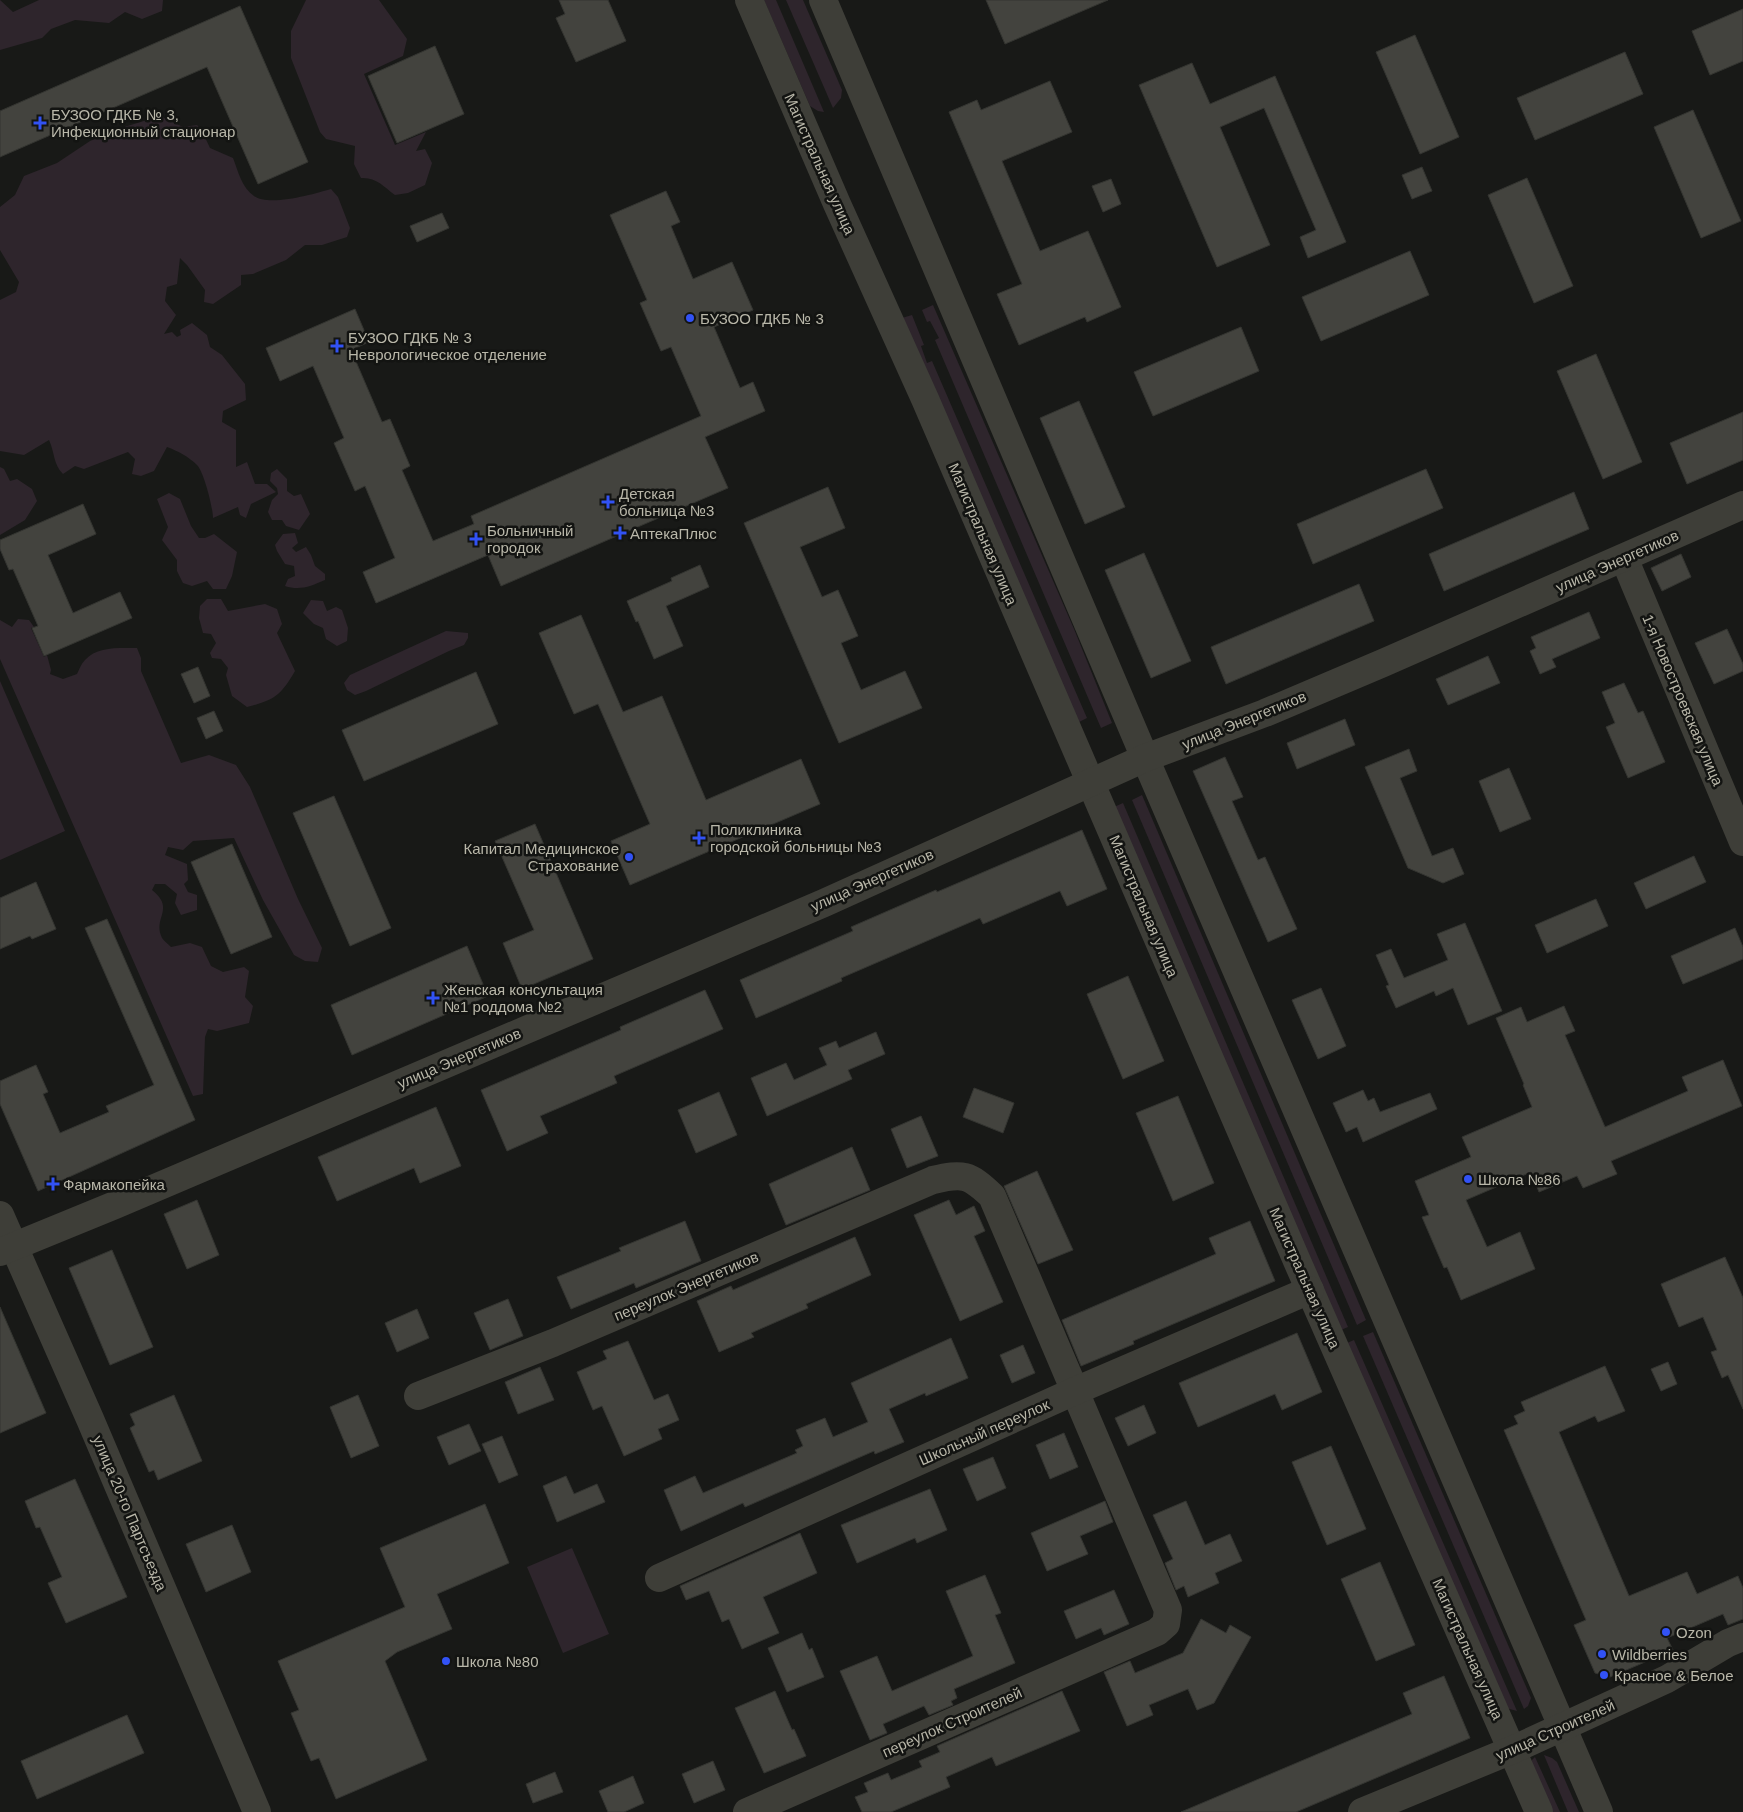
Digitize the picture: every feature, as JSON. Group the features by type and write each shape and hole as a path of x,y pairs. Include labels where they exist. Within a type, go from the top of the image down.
{"street":[{"name":"Магистральная улица","path":"749,0 841,213 925,399 1310,1290 1539,1812"},
{"path":"823,0 1145,758 1598,1812"},
{"name":"улица Энергетиков","path":"7,1249 116,1205 824,903 1145,758 1265,713 1743,505"},
{"name":"1-я Новостроевская улица","path":"1624,558 1743,842"},
{"name":"переулок Энергетиков","path":"418,1396 553,1343 932,1180 954,1175 975,1180 992,1196 1075,1391"},
{"name":"улица 20-го Партсъезда","path":"0,1215 7,1249 90,1419 258,1812"},
{"name":"Школьный переулок","path":"659,1578 1075,1391 1310,1290"},
{"name":"переулок Строителей","path":"747,1812 1157,1632 1166,1624 1168,1610 1075,1391"},
{"name":"улица Строителей","path":"1362,1812 1512,1750 1667,1679 1728,1643 1743,1637"}],"shaded area":[{"path":"0,0 13,12 39,0 163,0 162,11 142,19 125,12 109,23 75,20 51,29 42,38 0,50"},
{"path":"306,0 379,0 407,39 403,56 364,74 395,145 426,132 416,151 425,149 432,163 425,185 408,193 395,195 383,185 371,179 361,178 354,164 355,146 326,139 320,132 291,58 291,31"},
{"path":"764,0 776,0 824,112 810,106"},
{"path":"786,0 803,0 842,90 841,98 833,108"},
{"path":"160,116 183,127 197,125 210,148 233,158 246,189 261,199 280,200 331,189 338,197 350,228 347,237 322,245 305,245 286,260 253,274 241,275 241,285 213,304 204,302 205,290 180,258 177,284 167,287 165,301 176,315 164,334 172,332 177,337 181,335 180,330 192,323 207,335 210,347 222,355 245,384 246,400 223,411 222,422 236,430 236,467 247,462 255,484 267,484 276,492 251,504 246,518 240,515 238,507 213,518 208,490 200,469 187,457 167,447 154,471 141,476 132,474 135,459 128,452 84,469 75,466 63,474 56,462 49,440 24,455 0,451 0,300 16,292 19,282 0,250 0,207 15,195 24,176 57,163 90,141 121,128"},
{"path":"933,305 1074,629 1112,723 1101,728 935,340 939,338 930,321 927,322 922,310"},
{"path":"912,315 924,345 921,346 927,363 932,361 1087,718 1077,723 902,318"},
{"path":"0,467 4,469 10,481 17,479 32,489 37,501 25,520 0,535"},
{"path":"277,469 287,479 287,491 294,496 301,494 310,514 299,530 286,526 282,520 272,520 268,512 272,500 278,494 277,488 270,481 271,473"},
{"path":"169,493 180,499 191,526 199,538 205,538 214,534 237,552 232,576 226,589 213,589 207,581 192,586 183,583 177,571 177,560 162,540 168,527 157,499"},
{"path":"295,533 298,543 292,548 296,552 306,547 315,566 325,574 325,580 301,588 285,586 288,579 295,576 294,566 285,564 275,545 283,534"},
{"path":"207,599 221,599 228,611 265,604 277,609 282,624 277,633 295,671 286,686 271,699 247,707 232,696 226,675 228,668 221,659 212,658 210,653 216,643 211,634 203,633 199,618 200,606"},
{"path":"311,600 323,601 327,611 336,607 342,610 348,628 347,641 337,646 326,639 323,628 314,624 303,613"},
{"path":"18,619 29,620 34,627 31,628 44,657 47,655 51,670 50,674 63,679 77,674 81,665 90,655 96,652 109,649 137,648 141,658 141,671 181,763 209,755 236,765 250,787 298,899 322,948 318,962 305,961 294,955 263,900 234,838 193,841 183,850 168,847 165,855 187,864 188,880 184,884 188,892 197,895 197,910 181,915 175,903 177,894 165,884 155,884 152,890 159,897 163,908 160,925 162,938 171,947 190,943 202,947 211,966 223,972 244,967 249,971 245,997 253,1006 249,1023 217,1031 208,1029 205,1037 203,1094 193,1096 0,659 0,620 12,627"},
{"path":"446,631 468,633 468,638 464,645 366,691 355,695 347,690 344,683 350,675"},
{"path":"0,681 65,831 0,860"},
{"path":"1142,795 1366,1320 1357,1325 1132,800"},
{"path":"1123,803 1348,1327 1341,1330 1114,807"},
{"path":"1373,1332 1531,1698 1528,1706 1524,1709 1363,1336"},
{"path":"1354,1340 1517,1711 1506,1708 1347,1343"},
{"path":"572,1548 609,1634 563,1653 527,1567"},
{"path":"1544,1755 1557,1762 1579,1812 1568,1812"},
{"path":"1535,1757 1560,1812 1552,1812 1532,1764 1532,1760"}],"building":[{"path":"559,0 608,0 626,41 576,62 556,18 565,14"},
{"path":"986,0 1108,0 1005,44"},
{"path":"240,6 308,162 258,184 207,67 0,157 0,111"},
{"path":"1743,9 1743,61 1710,75 1692,31"},
{"path":"1415,35 1459,137 1420,154 1376,52"},
{"path":"435,46 464,114 397,143 368,76"},
{"path":"1625,52 1643,94 1535,140 1517,98"},
{"path":"1192,63 1210,104 1275,76 1346,242 1308,258 1300,237 1316,230 1264,108 1220,127 1270,245 1217,267 1139,85"},
{"path":"1050,81 1072,132 1002,161 1040,251 1088,231 1121,307 1087,322 1085,317 1019,345 997,294 1022,284 949,112 977,100 981,110"},
{"path":"1693,110 1741,221 1701,238 1654,127"},
{"path":"1422,167 1432,191 1412,199 1402,175"},
{"path":"1527,178 1573,286 1534,303 1488,195"},
{"path":"1111,179 1121,204 1103,212 1092,186"},
{"path":"666,191 680,222 671,226 693,279 732,262 753,310 714,327 740,388 753,382 765,411 705,437 728,488 501,586 488,555 376,603 363,572 395,558 365,486 355,491 334,443 344,438 313,366 280,381 266,348 355,309 369,342 351,350 382,422 390,419 410,466 402,470 433,541 474,524 471,516 701,416 671,347 661,351 640,303 647,300 610,215"},
{"path":"442,213 449,228 417,242 410,226"},
{"path":"1410,251 1429,295 1321,341 1302,297"},
{"path":"1241,327 1259,371 1153,416 1134,372"},
{"path":"1596,354 1642,462 1603,479 1557,371"},
{"path":"1079,401 1125,507 1085,524 1040,418"},
{"path":"1743,412 1743,460 1687,484 1670,443"},
{"path":"1426,469 1443,508 1313,564 1297,524"},
{"path":"828,487 845,528 800,547 822,597 838,590 858,636 841,643 861,690 905,671 922,708 839,743 744,523"},
{"path":"1574,492 1589,529 1444,591 1429,554"},
{"path":"83,504 96,534 48,555 73,613 120,592 132,618 44,656 32,628 38,626 13,569 9,570 0,549 0,540"},
{"path":"1144,553 1191,661 1151,678 1105,570"},
{"path":"1681,554 1691,577 1662,591 1651,568"},
{"path":"700,565 709,587 666,606 683,646 654,659 638,621 636,622 627,601 672,581 671,578"},
{"path":"1359,584 1374,621 1226,684 1211,647"},
{"path":"1589,612 1600,638 1552,659 1556,667 1540,674 1530,651 1536,648 1531,637"},
{"path":"581,615 623,712 662,696 706,800 801,759 820,804 630,885 611,841 650,824 598,704 574,714 539,633"},
{"path":"1727,629 1743,664 1743,671 1714,684 1695,643"},
{"path":"1488,656 1500,683 1448,705 1436,679"},
{"path":"198,667 210,696 194,703 181,674"},
{"path":"476,672 498,724 364,781 342,730"},
{"path":"1624,683 1638,713 1643,711 1665,762 1628,778 1606,727 1615,723 1602,692"},
{"path":"214,711 223,731 206,739 197,718"},
{"path":"1345,719 1355,745 1297,769 1287,743"},
{"path":"1409,749 1417,771 1400,778 1432,856 1453,848 1464,874 1443,883 1408,868 1365,767"},
{"path":"1225,757 1243,797 1232,801 1258,860 1265,857 1297,929 1268,942 1193,771"},
{"path":"1509,768 1531,819 1500,832 1479,781"},
{"path":"334,796 391,928 350,946 293,813"},
{"path":"535,824 593,959 522,989 503,943 534,930 495,841"},
{"path":"1082,830 1107,889 1067,906 1060,891 983,924 980,918 841,978 842,981 756,1018 740,980 853,931 851,927"},
{"path":"232,844 272,937 231,954 191,862"},
{"path":"1694,856 1706,882 1646,909 1634,883"},
{"path":"36,882 56,929 32,939 30,936 0,949 0,898"},
{"path":"1596,899 1608,926 1547,953 1535,925"},
{"path":"107,919 195,1120 38,1191 0,1104 0,1081 36,1065 48,1092 43,1094 60,1133 109,1112 106,1106 154,1085 85,928"},
{"path":"1465,923 1502,1011 1468,1025 1453,988 1436,996 1434,991 1396,1008 1386,986 1389,985 1376,955 1391,949 1404,978 1448,960 1437,934"},
{"path":"1735,928 1743,947 1743,959 1683,984 1671,956"},
{"path":"467,946 488,996 352,1055 331,1005"},
{"path":"1128,976 1164,1061 1123,1079 1087,994"},
{"path":"1321,988 1346,1046 1318,1059 1292,1000"},
{"path":"705,990 723,1029 614,1076 617,1083 540,1116 548,1133 507,1151 481,1090 621,1030 620,1027"},
{"name":"Школа №86","path":"1564,1006 1575,1031 1565,1035 1605,1127 1688,1091 1682,1077 1723,1060 1742,1106 1611,1161 1617,1174 1583,1188 1577,1176 1539,1192 1531,1172 1466,1200 1487,1247 1520,1232 1535,1269 1461,1300 1447,1267 1444,1268 1422,1217 1429,1215 1415,1181 1471,1157 1462,1137 1532,1107 1496,1018 1521,1007 1527,1022"},
{"path":"876,1032 885,1054 848,1070 852,1079 767,1116 751,1078 786,1063 794,1080 827,1065 819,1048 836,1041 839,1048"},
{"path":"974,1088 1014,1103 1003,1133 963,1117"},
{"path":"1363,1090 1368,1101 1374,1098 1380,1112 1430,1093 1437,1109 1363,1142 1357,1127 1346,1132 1333,1103"},
{"path":"719,1092 737,1135 696,1153 678,1110"},
{"path":"1178,1096 1214,1183 1173,1201 1136,1113"},
{"path":"436,1107 461,1166 420,1183 414,1168 337,1201 318,1157"},
{"path":"921,1116 938,1156 907,1168 891,1129"},
{"path":"852,1147 870,1190 786,1225 769,1184"},
{"path":"1037,1171 1073,1250 1038,1264 1004,1186"},
{"path":"197,1200 219,1255 187,1269 164,1214"},
{"path":"949,1200 956,1215 974,1206 985,1231 974,1236 1003,1302 960,1321 914,1215"},
{"path":"685,1221 701,1261 636,1288 634,1283 571,1309 557,1277 621,1251 619,1248"},
{"path":"1250,1221 1275,1281 1133,1341 1134,1344 1081,1366 1062,1320 1216,1254 1209,1238"},
{"path":"855,1237 871,1275 806,1304 808,1308 751,1333 754,1337 719,1352 697,1301 731,1286 733,1290"},
{"path":"112,1250 153,1347 110,1365 69,1268"},
{"path":"1725,1257 1743,1298 1743,1409 1728,1375 1722,1378 1711,1352 1717,1350 1703,1317 1679,1327 1661,1284"},
{"path":"508,1299 523,1336 490,1350 474,1313"},
{"path":"0,1307 46,1413 0,1433"},
{"path":"417,1309 429,1338 397,1352 385,1323"},
{"path":"1297,1333 1322,1392 1282,1410 1275,1394 1198,1427 1179,1383"},
{"path":"951,1338 968,1378 926,1396 925,1393 889,1409 904,1442 875,1454 874,1451 745,1507 743,1503 681,1531 664,1490 695,1476 703,1493 797,1453 795,1450 803,1446 796,1430 825,1418 833,1437 868,1422 851,1383"},
{"path":"628,1341 654,1400 668,1394 679,1420 658,1429 662,1439 624,1456 602,1406 593,1410 577,1372 607,1359 603,1351"},
{"path":"1023,1345 1035,1373 1012,1383 1000,1355"},
{"path":"1668,1362 1677,1384 1661,1391 1651,1369"},
{"path":"1605,1366 1625,1411 1598,1422 1595,1416 1559,1432 1629,1596 1687,1572 1697,1594 1738,1576 1743,1588 1743,1619 1728,1625 1723,1614 1667,1638 1673,1650 1610,1677 1595,1673 1574,1625 1586,1620 1504,1430 1518,1424 1514,1416 1525,1411 1521,1402"},
{"path":"540,1367 554,1400 518,1414 505,1382"},
{"path":"174,1395 202,1461 158,1480 154,1470 149,1472 130,1428 135,1425 130,1414"},
{"path":"358,1395 379,1446 351,1458 330,1407"},
{"path":"1144,1405 1156,1433 1128,1446 1115,1418"},
{"path":"469,1424 481,1451 449,1465 437,1437"},
{"path":"1064,1433 1078,1467 1050,1479 1036,1445"},
{"path":"502,1436 518,1475 499,1483 482,1444"},
{"path":"1331,1446 1366,1529 1327,1545 1292,1462"},
{"path":"993,1457 1006,1488 977,1501 963,1469"},
{"path":"566,1476 574,1494 597,1484 605,1502 557,1522 543,1486"},
{"path":"75,1479 127,1597 66,1623 48,1583 62,1577 40,1527 36,1528 25,1501"},
{"path":"930,1489 947,1530 917,1543 915,1538 857,1563 841,1525"},
{"path":"1105,1501 1113,1522 1080,1536 1088,1554 1047,1571 1031,1533"},
{"path":"1186,1501 1205,1545 1230,1534 1242,1561 1215,1573 1219,1583 1188,1597 1184,1586 1176,1590 1165,1563 1173,1559 1153,1515"},
{"path":"485,1504 509,1563 437,1594 452,1629 397,1652 385,1661 427,1760 336,1799 319,1758 311,1761 291,1713 299,1710 278,1661 405,1607 380,1548"},
{"path":"232,1525 251,1572 206,1592 186,1544"},
{"path":"800,1533 817,1573 763,1597 779,1633 742,1649 729,1619 722,1622 709,1591 686,1600 680,1586"},
{"path":"1380,1562 1415,1645 1376,1661 1341,1579"},
{"path":"985,1575 1001,1613 995,1615 1015,1663 954,1689 957,1698 951,1701 953,1705 929,1715 924,1706 883,1724 887,1733 870,1740 840,1671 877,1656 892,1691 973,1656 946,1591"},
{"path":"1114,1590 1129,1624 1104,1635 1101,1628 1076,1639 1064,1611"},
{"path":"1201,1619 1226,1633 1230,1625 1251,1637 1214,1703 1197,1710 1188,1689 1149,1705 1153,1715 1127,1726 1104,1672 1130,1661 1135,1673 1183,1653"},
{"path":"802,1633 809,1650 812,1648 824,1677 787,1692 768,1648"},
{"path":"1444,1676 1470,1738 1296,1812 1181,1812 1412,1714 1403,1693"},
{"path":"775,1691 806,1756 764,1773 735,1708"},
{"path":"1062,1691 1080,1731 996,1766 992,1757 946,1777 950,1787 891,1812 862,1812 855,1797 868,1792 864,1783 888,1773 891,1780 922,1767 919,1761 940,1752 937,1746"},
{"path":"127,1715 144,1753 37,1799 21,1761"},
{"path":"713,1761 725,1790 694,1803 682,1774"},
{"path":"555,1772 563,1792 533,1803 526,1784"},
{"path":"633,1776 644,1803 624,1812 608,1812 599,1791"}],"place":[{"name":"БУЗОО ГДКБ № 3, Инфекционный стационар","path":"40,123"},
{"name":"БУЗОО ГДКБ № 3","path":"690,318"},
{"name":"БУЗОО ГДКБ № 3 Неврологическое отделение","path":"337,346"},
{"name":"Детская больница №3","path":"608,502"},
{"name":"АптекаПлюс","path":"620,533"},
{"name":"Больничный городок","path":"476,539"},
{"name":"Поликлиника городской больницы №3","path":"699,838"},
{"name":"Капитал Медицинское Страхование","path":"629,857"},
{"name":"Женская консультация №1 роддома №2","path":"433,998"},
{"name":"Школа №86","path":"1468,1179"},
{"name":"Фармакопейка","path":"53,1184"},
{"name":"Ozon","path":"1666,1632"},
{"name":"Wildberries","path":"1602,1654"},
{"name":"Школа №80","path":"446,1661"},
{"name":"Красное & Белое","path":"1604,1675"}]}
